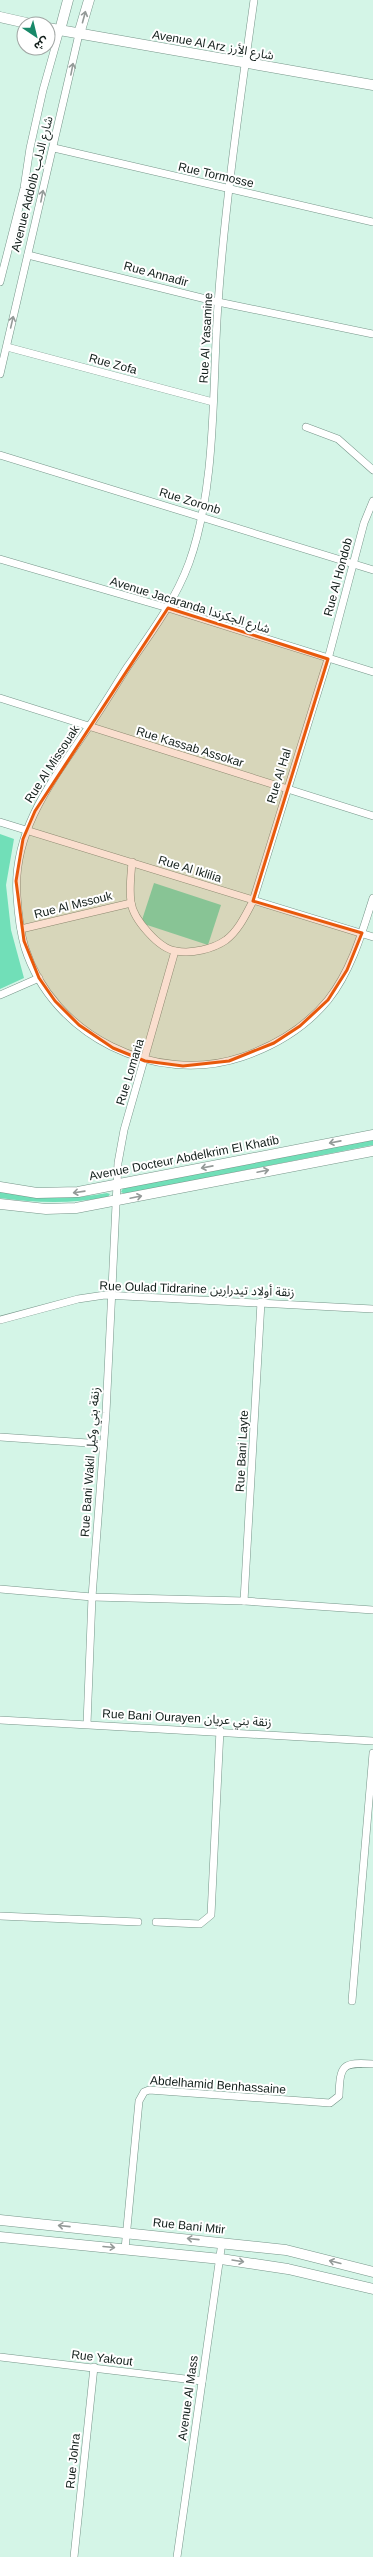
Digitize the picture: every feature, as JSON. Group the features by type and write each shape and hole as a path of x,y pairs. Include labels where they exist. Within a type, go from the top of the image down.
{"street":[{"name":"Avenue Addolb شارع الدلب","path":"0,282 24,188 30,148 43,90 68,0"},
{"name":"Avenue Addolb شارع الدلب","path":"0,374 54,148 79,34 89,0"},
{"name":"Rue Al Yasamine","path":"168,608 189,562 201,516 213,402 218,302 245,64 254,0"},
{"path":"0,17 16,21"},
{"name":"Avenue Al Arz شارع الأرز","path":"56,29 245,64 373,85"},
{"name":"Rue Tormosse","path":"54,148 373,222"},
{"name":"Rue Annadir","path":"28,255 218,302 373,334"},
{"name":"Rue Zofa","path":"7,346 213,402"},
{"path":"306,427 338,439 373,470"},
{"name":"Rue Zoronb","path":"0,455 373,570"},
{"name":"Rue Al Hondob","path":"328,659 364,523 373,501"},
{"name":"Avenue Jacaranda شارع الجكرندا","path":"0,559 168,608 373,672"},
{"name":"Rue Al Missouak","path":"168,608 52,780 26,830 16,881 21,930 27,952 39,978 66,1013 94,1038 145,1061 171,1065 204,1065 228,1061 274,1043 300,1026 328,1000 347,970 362,933 373,898"},
{"name":"Rue Al Hal","path":"253,900 328,659"},
{"name":"Rue Kassab Assokar","path":"0,698 373,816"},
{"name":"Rue Al Iklilia","path":"0,822 373,937"},
{"path":"132,862 131,903 145,929 159,942 175,952 200,950 226,940 240,926 253,900"},
{"name":"Rue Al Mssouk","path":"21,930 131,903"},
{"name":"Rue Lomaria","path":"115,1201 121,1144 175,952"},
{"path":"0,995 39,978"},
{"name":"Avenue Docteur Abdelkrim El Khatib","path":"0,1187 58,1194 116,1185 373,1135"},
{"path":"0,1204 56,1210 115,1201 373,1151"},
{"name":"Rue Bani Wakil زنقة بني وكيل","path":"87,1724 92,1597 103,1444 115,1201"},
{"name":"Rue Oulad Tidrarine زنقة أولاد تيدرارين","path":"0,1320 78,1299 111,1295 373,1308"},
{"name":"Rue Bani Layte","path":"244,1601 261,1302"},
{"path":"0,1437 103,1444"},
{"path":"0,1589 92,1597 244,1601 373,1610"},
{"name":"Rue Bani Ourayen زنقة بني عريان","path":"0,1720 220,1730 373,1741"},
{"path":"156,1922 200,1924 211,1915 220,1730"},
{"path":"352,2001 373,1753"},
{"path":"0,1916 138,1922"},
{"name":"Abdelhamid Benhassaine","path":"125,2249 128,2232 139,2101 144,2092 157,2090 330,2104 339,2096 340,2075 344,2067 353,2062 373,2064"},
{"name":"Rue Bani Mtir","path":"0,2220 128,2232 286,2250 373,2272"},
{"path":"0,2237 221,2259 288,2269 373,2289"},
{"name":"Avenue Al Mass","path":"178,2557 202,2381 221,2259 222,2242"},
{"name":"Rue Yakout","path":"0,2357 202,2381"},
{"name":"Rue Johra","path":"74,2557 94,2367"}],"highlighted area":[{"path":"168,608 328,659 253,901 362,933 347,970 328,1000 300,1026 274,1043 229,1061 183,1066 145,1061 113,1048 79,1025 55,1001 39,978 24,941 16,881 23,839 35,811"}],"green space":[{"path":"0,834 14,839 6,885 11,930 24,978 0,989"},
{"path":"154,883 221,905 208,945 141,923"},
{"path":"373,1140 373,1145 125,1194 121,1192 123,1188"},
{"path":"0,1192 27,1196 54,1197 80,1197 107,1193 110,1194 108,1197 80,1201 54,1202 0,1198"}]}
